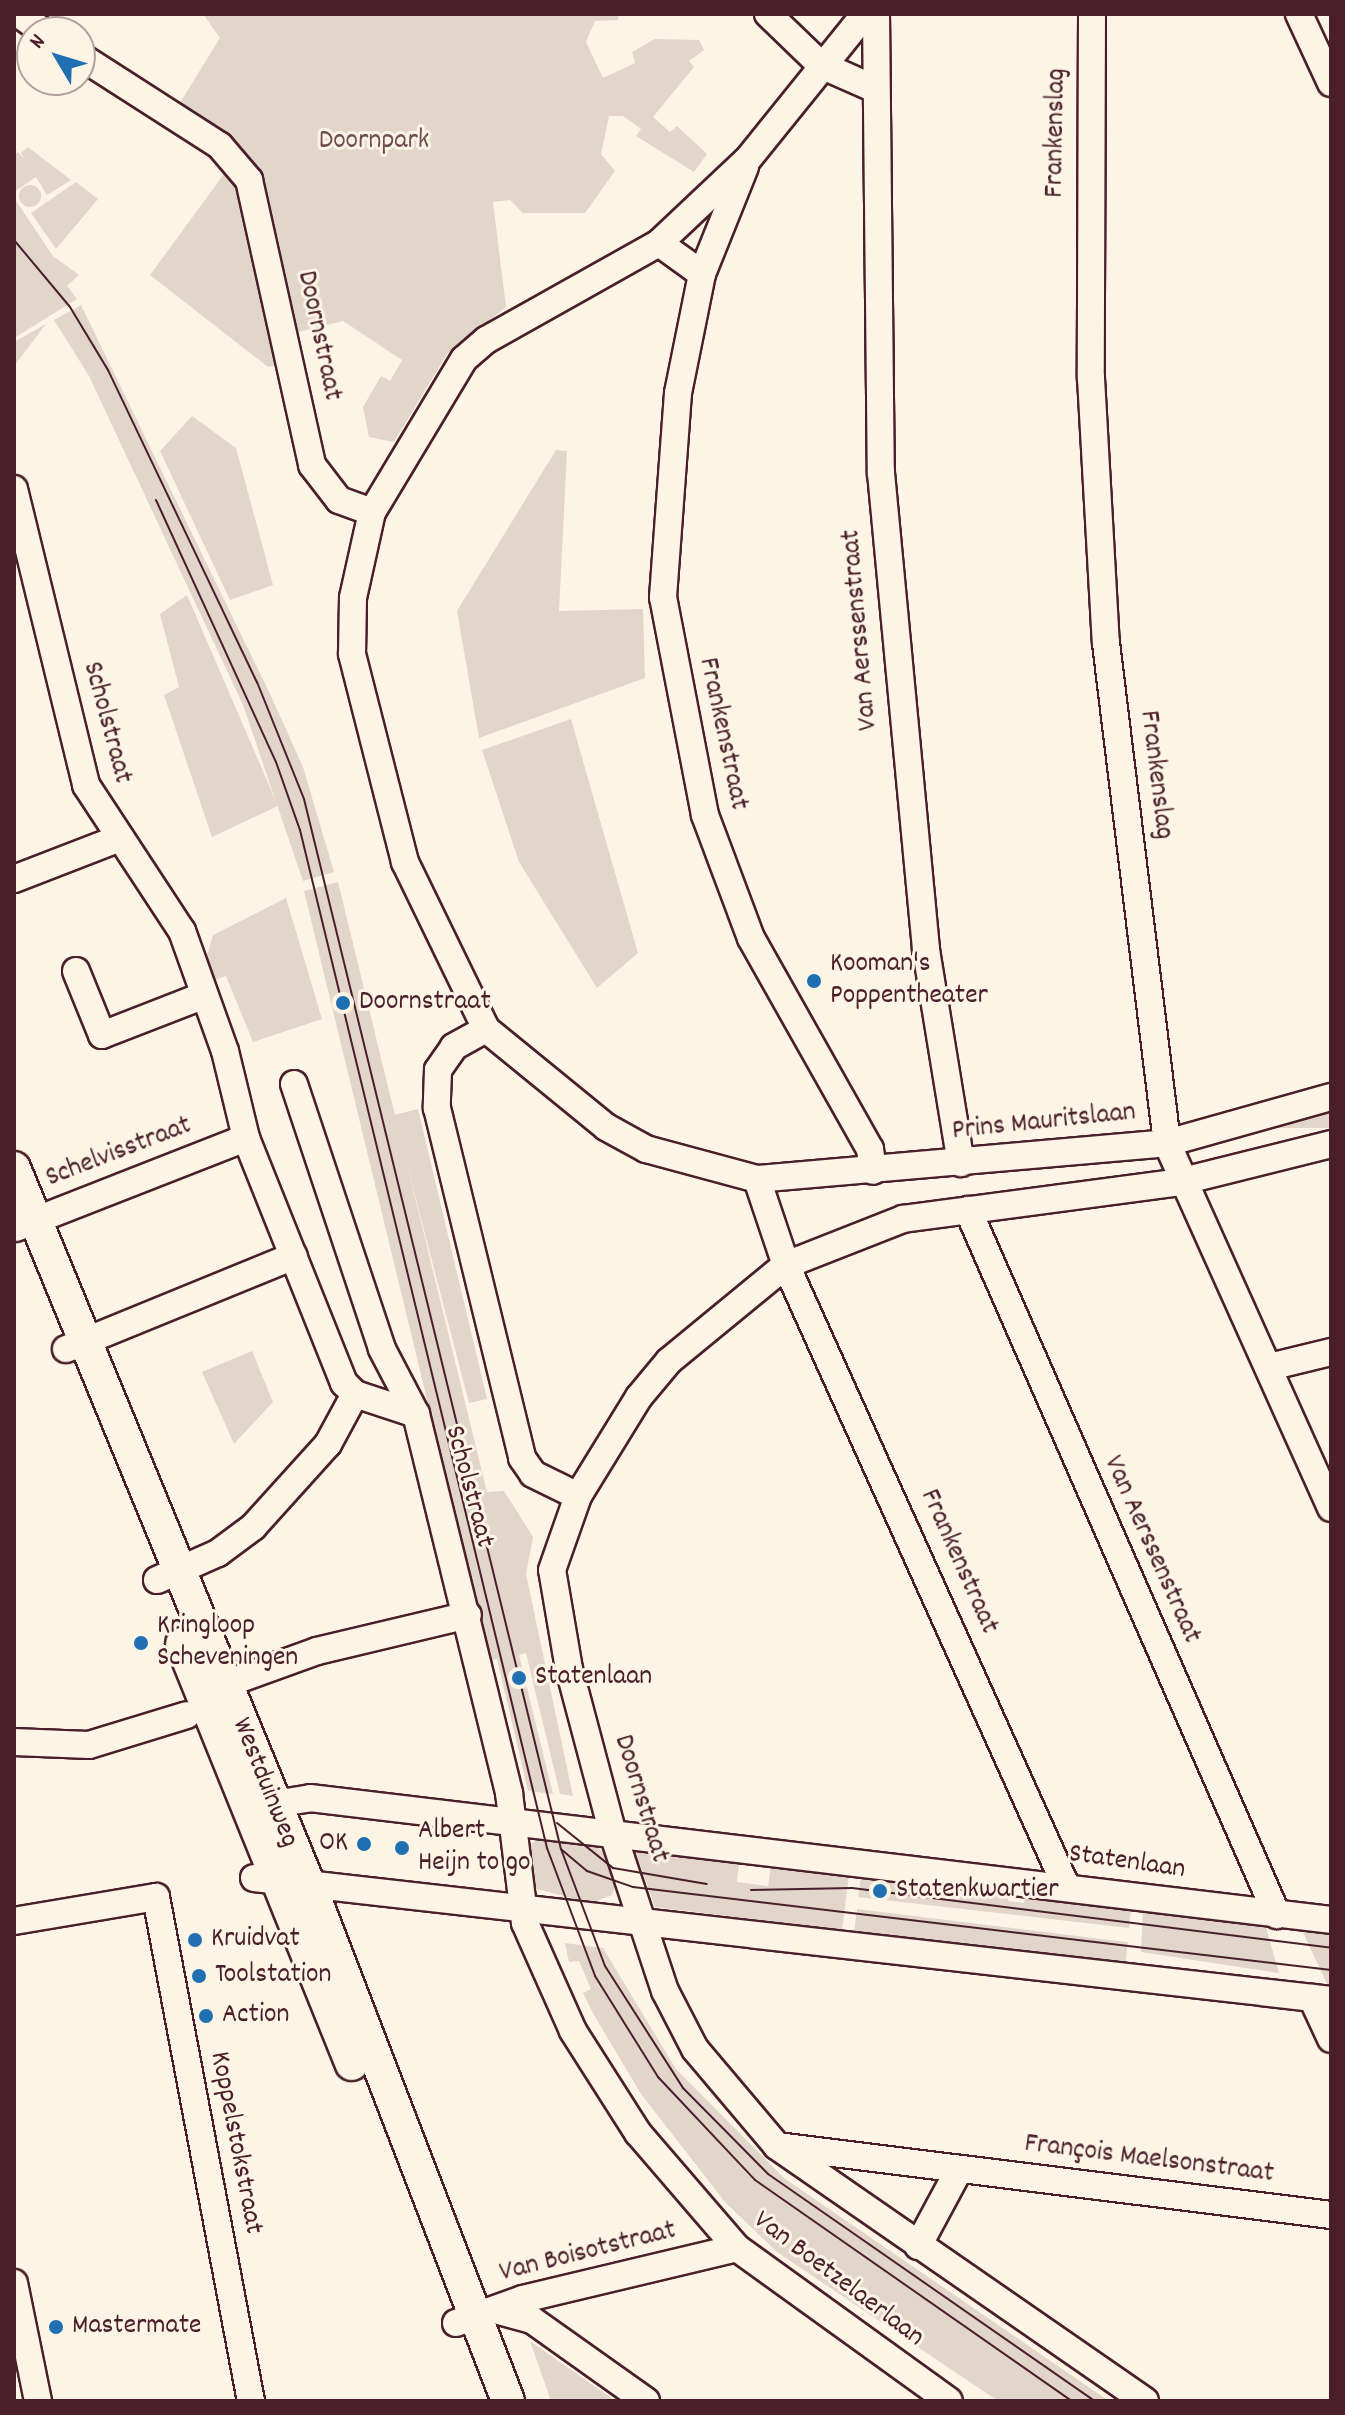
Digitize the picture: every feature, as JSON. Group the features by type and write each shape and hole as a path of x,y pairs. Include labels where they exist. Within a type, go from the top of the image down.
{"main road":[{"name":"Westduinweg","path":"14,1168 22,1224 75,1346 264,1813"},
{"name":"Westduinweg","path":"166,1577 231,1682 279,1880 475,2316 508,2401"},
{"name":"Westduinweg","path":"475,2316 488,2401"}],"street":[{"path":"768,14 821,65 875,89"},
{"path":"865,14 747,160 659,243 486,340 464,359 372,512 353,598 352,654 405,862 486,1029 454,1047 438,1070 437,1108 522,1458 533,1474 578,1496 669,1361 786,1265 882,1224 1179,1182 1331,1144"},
{"name":"Van Aerssenstraat","path":"876,14 881,473 901,727 961,1163"},
{"name":"Frankenslag","path":"1092,14 1091,378 1106,643 1167,1143 1179,1182 1269,1367 1331,1508"},
{"path":"1299,14 1331,83"},
{"name":"Doornstraat","path":"96,66 220,146 249,180 312,465 339,500 372,512"},
{"name":"Frankenstraat","path":"747,160 702,274 678,393 663,597 687,745 751,938 870,1149 873,1171"},
{"path":"659,243 702,274"},
{"name":"Scholstraat","path":"14,489 86,785 182,931 205,995 246,1138 344,1383 355,1394 416,1414 468,1615 512,1822"},
{"path":"14,879 120,838"},
{"path":"76,971 102,1035 205,995"},
{"name":"Prins Mauritslaan","path":"486,1029 606,1127 646,1149 757,1179 1167,1143 1331,1097"},
{"path":"294,1084 382,1349 416,1414"},
{"name":"Schelvisstraat","path":"22,1224 246,1138"},
{"path":"757,1179 786,1265"},
{"name":"Van Aerssenstraat","path":"968,1210 1277,1915"},
{"path":"75,1346 294,1256"},
{"name":"Frankenstraat","path":"786,1265 1066,1886"},
{"path":"1269,1367 1331,1352"},
{"path":"166,1577 218,1553 291,1490 355,1394"},
{"name":"Doornstraat","path":"578,1496 555,1553 553,1590 610,1823 644,1918"},
{"path":"231,1682 317,1651 468,1615"},
{"path":"23,1743 89,1745 187,1715"},
{"name":"Statenlaan","path":"264,1813 310,1798 512,1822 610,1823 1331,1920"},
{"name":"Van Boetzelaerlaan","path":"512,1822 521,1904 573,2031 608,2088 737,2248 949,2401"},
{"path":"279,1880 339,1882 1322,1999 1331,2039"},
{"name":"Koppelstokstraat","path":"14,1921 156,1897 251,2401"},
{"path":"644,1918 665,1991 695,2049 777,2146 1145,2401"},
{"name":"François Maelsonstraat","path":"777,2146 1331,2215"},
{"path":"918,2246 959,2170"},
{"name":"Van Boisotstraat","path":"528,2310 737,2248"},
{"path":"14,2283 38,2401"},
{"path":"475,2316 528,2310 637,2398"}],"green space":[{"name":"Doornpark","path":"203,14 619,14 618,20 595,21 586,42 603,78 635,63 632,52 655,39 699,40 704,50 689,61 694,67 653,117 670,132 677,126 707,154 694,172 636,136 641,129 623,116 609,116 601,154 615,171 585,213 523,213 510,200 493,202 506,307 447,354 394,442 369,437 363,407 381,376 390,381 402,360 343,321 286,335 292,362 268,367 150,275 235,159 173,114 220,38"},
{"path":"28,147 71,180 47,195 21,153"},
{"path":"18,152 39,175 14,192 14,155"},
{"path":"76,182 98,199 56,249 31,213"},
{"path":"30,185 38,188 41,196 38,204 30,207 22,204 19,196 22,188"},
{"path":"14,198 53,256 79,275 67,286 77,299 14,338"},
{"path":"81,305 303,767 334,872 303,881 243,705 89,376 54,320"},
{"path":"46,324 14,366 14,342"},
{"path":"192,416 236,448 273,585 230,600 160,451"},
{"path":"556,450 567,451 559,611 643,609 645,678 479,738 457,611"},
{"path":"187,595 278,806 212,837 164,695 179,687 160,614"},
{"path":"571,719 638,953 597,988 519,862 482,750"},
{"path":"338,882 487,1492 504,1491 533,1537 526,1574 573,1796 560,1794 526,1653 519,1655 553,1794 528,1791 497,1659 490,1660 304,891"},
{"path":"286,898 322,1019 253,1042 226,976 209,982 204,966 213,935"},
{"path":"418,1109 487,1399 469,1403 394,1115"},
{"path":"1226,1113 1331,1113 1331,1128 1226,1128"},
{"path":"252,1351 273,1402 234,1444 202,1372"},
{"path":"540,1837 591,1841 620,1868 612,1895 591,1903 529,1887 528,1847"},
{"path":"635,1850 739,1862 737,1882 768,1886 771,1866 849,1875 842,1930 655,1907"},
{"path":"861,1877 1009,1894 1008,1901 1024,1903 1025,1896 1131,1908 1129,1928 858,1897"},
{"path":"857,1909 1128,1942 1125,1965 854,1932"},
{"path":"1143,1910 1265,1924 1279,1973 1141,1952"},
{"path":"1301,1928 1331,1931 1331,1984 1327,1984"},
{"path":"565,1943 603,1948 676,2069 784,2178 1109,2401 998,2401 777,2252 725,2202 641,2094 594,2015 583,1993 591,1989 579,1961 569,1962"},
{"path":"530,2341 614,2400 551,2401"}],"tram line":[{"path":"14,240 70,307 108,370 257,682 304,799 561,1849 605,1966 683,2088 768,2174 1095,2401"},
{"path":"156,500 276,762 300,830 547,1848 595,1976 658,2077 755,2180 1072,2401"},
{"path":"557,1823 613,1868 707,1884"},
{"path":"562,1850 587,1871 633,1887 1331,1970"},
{"path":"751,1890 852,1888 1331,1948"}],"place":[{"name":"Kooman's Poppentheater","path":"814,981"},
{"name":"Doornstraat","path":"343,1003"},
{"name":"Kringloop Scheveningen","path":"141,1643"},
{"name":"Statenlaan","path":"519,1678"},
{"name":"OK","path":"364,1844"},
{"name":"Albert Heijn to go","path":"402,1848"},
{"name":"Statenkwartier","path":"880,1891"},
{"name":"Kruidvat","path":"195,1940"},
{"name":"Toolstation","path":"199,1976"},
{"name":"Action","path":"206,2016"},
{"name":"Mastermate","path":"56,2327"}]}
